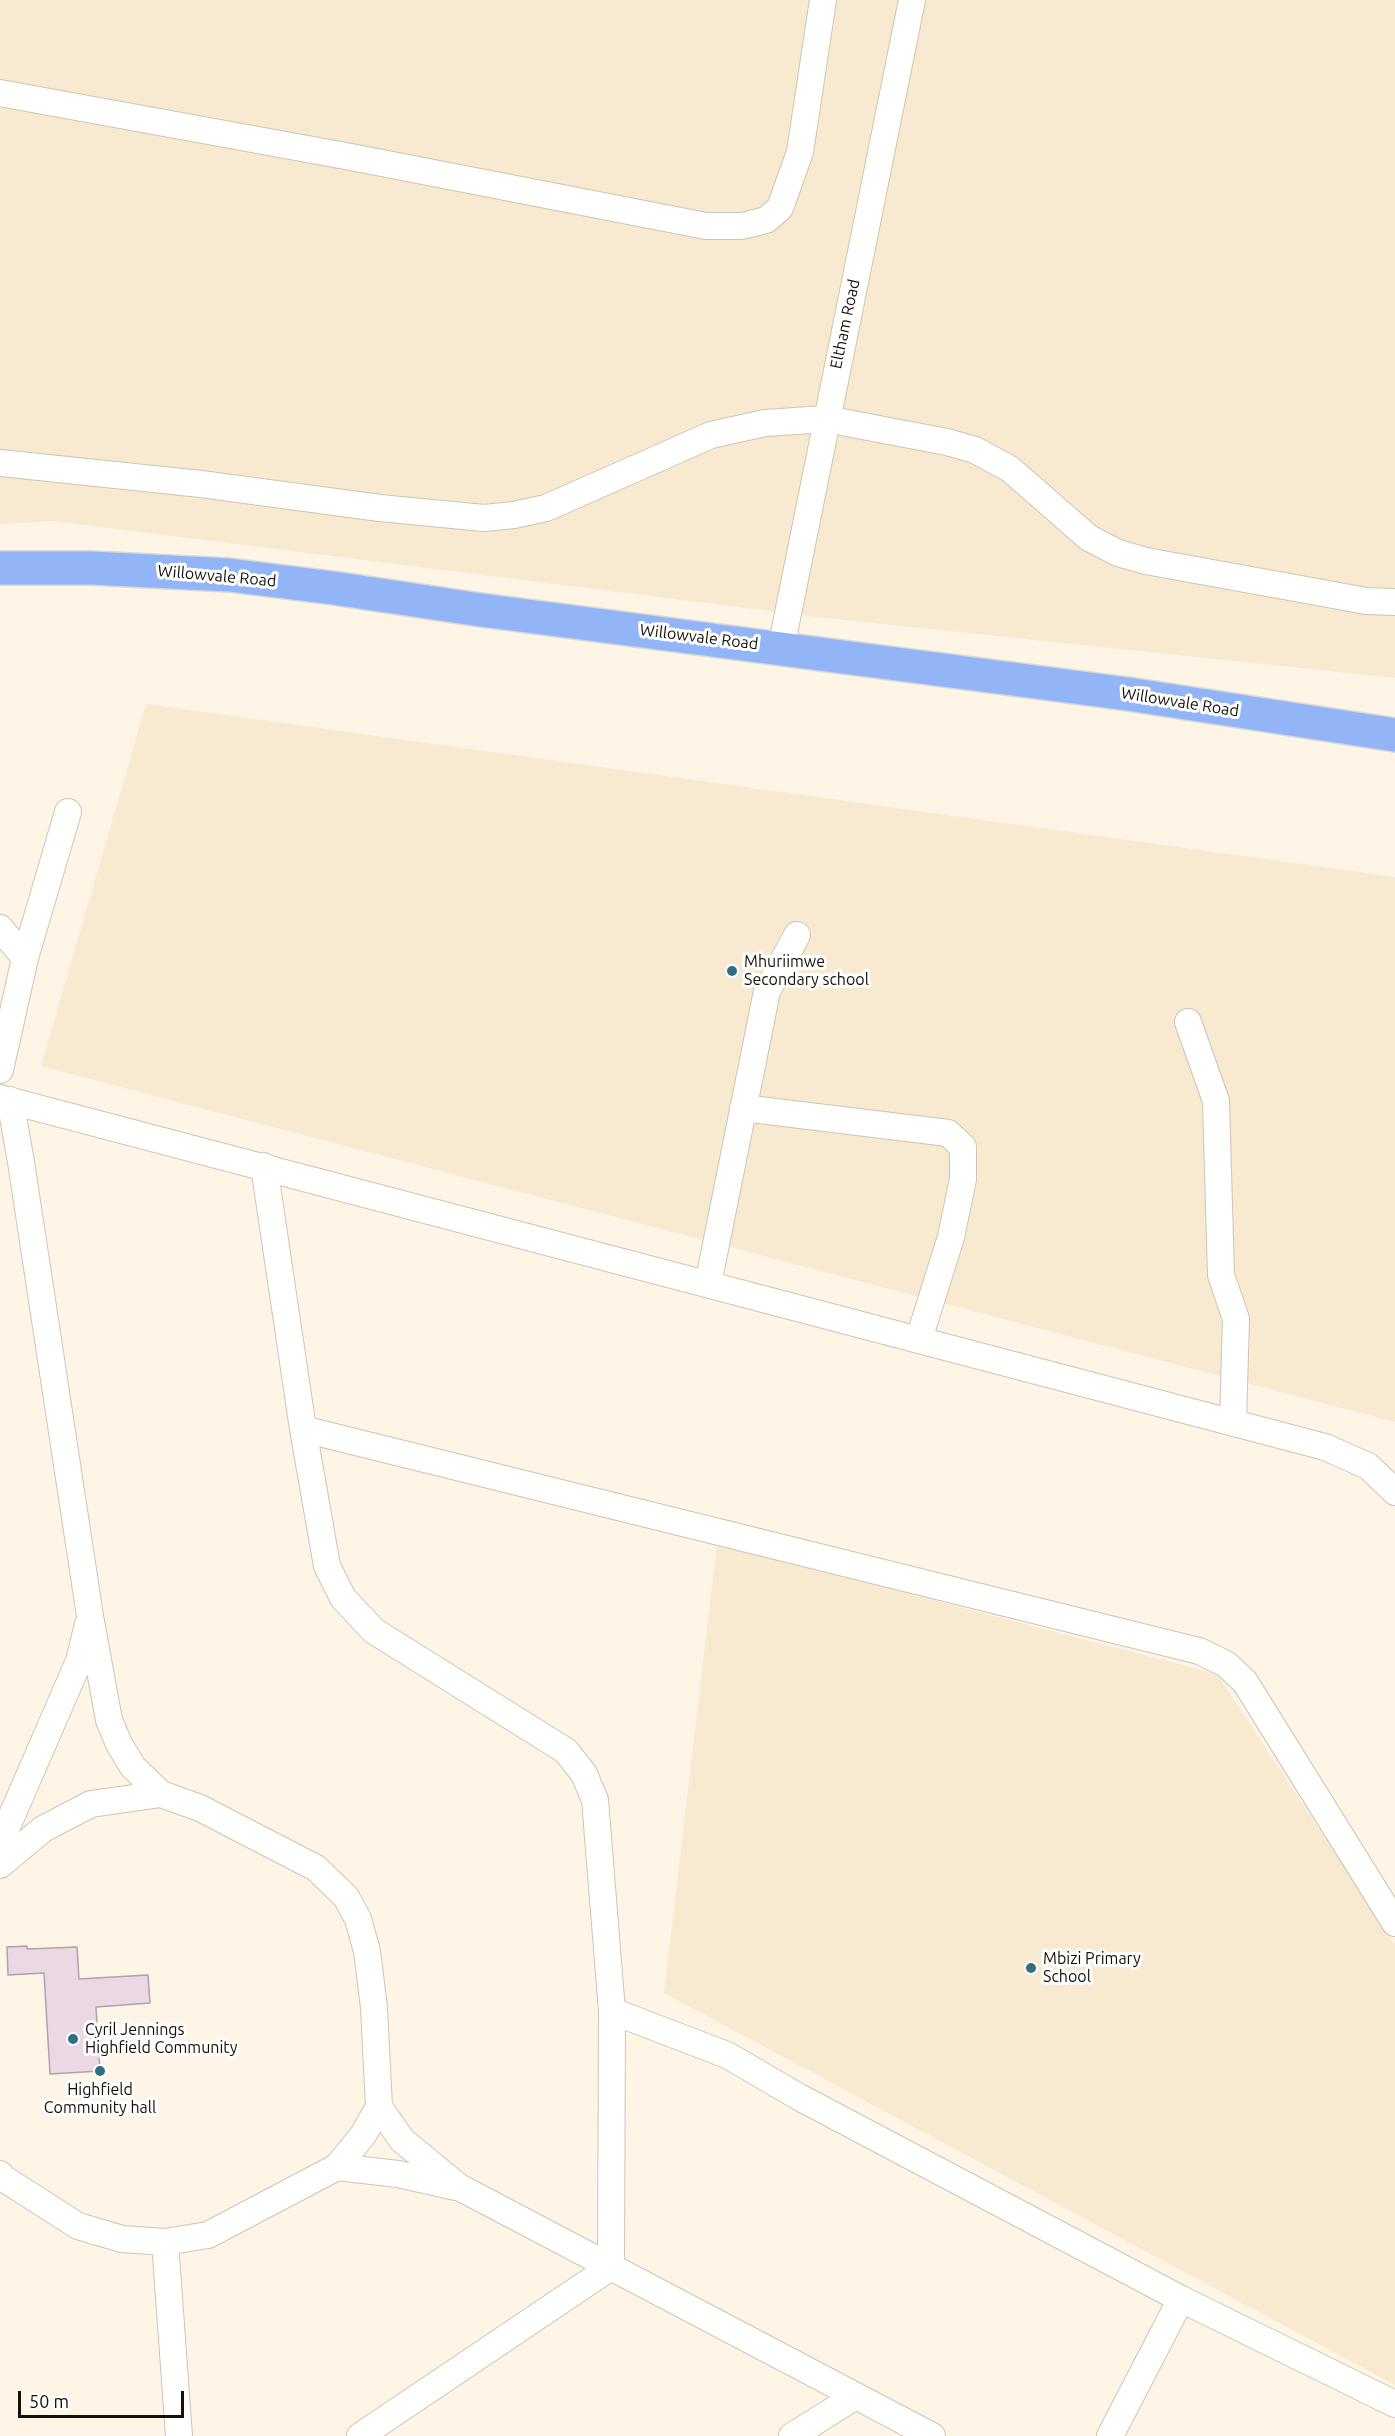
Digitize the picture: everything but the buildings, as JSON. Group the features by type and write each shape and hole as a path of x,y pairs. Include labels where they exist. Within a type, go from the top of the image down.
{"main road":[{"name":"Willowvale Road","path":"0,568 92,568 229,575 1128,694 1395,735"}],"street":[{"path":"0,93 362,159 706,226 742,226 766,220 780,208 800,152 823,0"},
{"name":"Eltham Road","path":"781,648 912,0"},
{"path":"0,463 201,484 380,508 484,518 514,515 546,507 711,435 765,423 826,419 946,442 975,450 1010,469 1089,538 1118,553 1146,561 1366,601 1395,602"},
{"path":"0,1070 25,958 68,812"},
{"path":"0,928 25,958"},
{"path":"708,1284 767,991 797,935"},
{"path":"1188,1022 1216,1101 1221,1275 1236,1319 1233,1422"},
{"path":"932,2436 459,2187 402,2140 379,2107 374,2008 367,1951 358,1919 346,1897 315,1868 200,1808 161,1794 133,1767 119,1744 109,1720 90,1616 21,1162 5,1099 1325,1447 1368,1466 1395,1492"},
{"path":"743,1108 948,1133 963,1147 963,1179 951,1237 919,1339"},
{"path":"264,1166 303,1429 327,1566 344,1598 374,1632 566,1751 584,1774 596,1800 612,2011 611,2268"},
{"path":"303,1429 1199,1651 1226,1664 1245,1682 1395,1923"},
{"path":"0,1843 79,1661 90,1616"},
{"path":"0,1865 43,1828 91,1804 161,1794"},
{"path":"612,2011 727,2055 799,2097 1181,2299 1395,2404"},
{"path":"1,2177 78,2226 122,2239 165,2242 208,2235 337,2167 363,2135 379,2107"},
{"path":"337,2167 398,2174 459,2187"},
{"path":"165,2242 179,2436"},
{"path":"360,2436 611,2268"},
{"path":"1110,2436 1181,2299"},
{"path":"792,2436 856,2396"}],"shaded area":[{"path":"0,0 1395,0 1395,678 825,618 53,521 0,524"},
{"name":"Mhuriimwe Secondary school","path":"146,704 1395,877 1395,1422 41,1066"},
{"name":"Mbizi Primary School","path":"717,1544 1217,1674 1395,1944 1395,2385 664,1993"}],"place":[{"name":"Mhuriimwe Secondary school","path":"732,971"},
{"name":"Mbizi Primary School","path":"1031,1968"},
{"name":"Cyril Jennings Highfield Community","path":"73,2039"},
{"name":"Highfield Community hall","path":"100,2071"}]}
